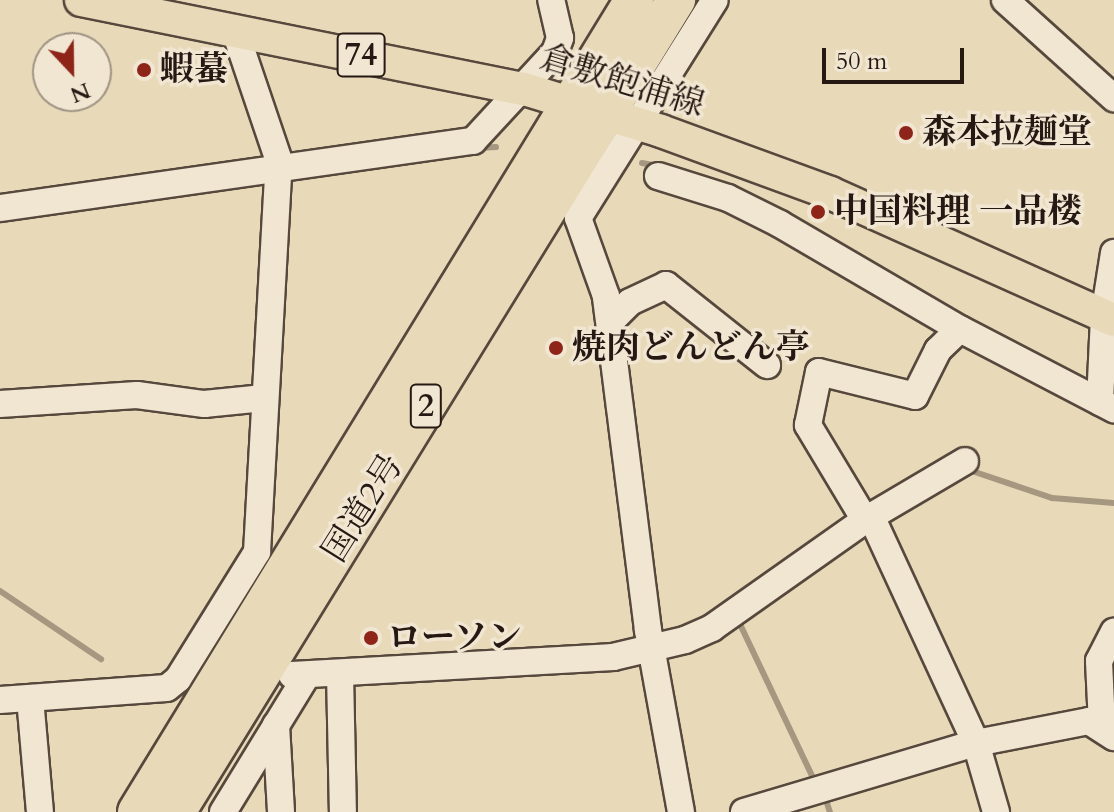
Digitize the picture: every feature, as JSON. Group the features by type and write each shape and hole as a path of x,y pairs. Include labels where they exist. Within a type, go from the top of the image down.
{"highway":[{"name":"国道2号","path":"137,812 605,114 634,0"},
{"name":"国道2号","path":"176,812 676,0"}],"main road":[{"name":"倉敷飽浦線","path":"81,0 143,6 524,89 605,114 830,193 1109,318"}],"street":[{"path":"0,208 277,176 473,141 543,70 560,38 551,0"},
{"path":"681,812 652,650 610,322 598,268 578,218 605,114 715,0"},
{"path":"1005,0 1114,98"},
{"path":"0,700 167,688 183,679 257,552 279,153 234,28"},
{"path":"658,176 728,198 780,224 960,329 1105,399 1114,253"},
{"path":"610,322 630,302 666,285 767,365"},
{"path":"960,329 938,350 915,396 819,372 808,425 868,518 976,743 996,812"},
{"path":"0,404 137,395 204,404 264,398"},
{"path":"223,812 298,683 652,650 712,628 868,518 965,461"},
{"path":"1108,731 1099,661 1114,632"},
{"path":"340,681 343,812"},
{"path":"30,698 40,812"},
{"path":"744,812 976,743 1089,721 1108,731"},
{"path":"276,725 281,812"}],"waterway":[{"path":"479,148 496,147"},
{"path":"642,163 658,166"},
{"path":"969,470 1052,498 1114,503"},
{"path":"0,591 101,659"},
{"path":"739,622 815,782"},
{"path":"825,797 830,812"}],"place":[{"name":"蝦蟇","path":"144,70"},
{"name":"森本拉麺堂","path":"906,133"},
{"name":"中国料理 一品楼","path":"818,212"},
{"name":"焼肉どんどん亭","path":"556,348"},
{"name":"ローソン","path":"371,638"}]}
